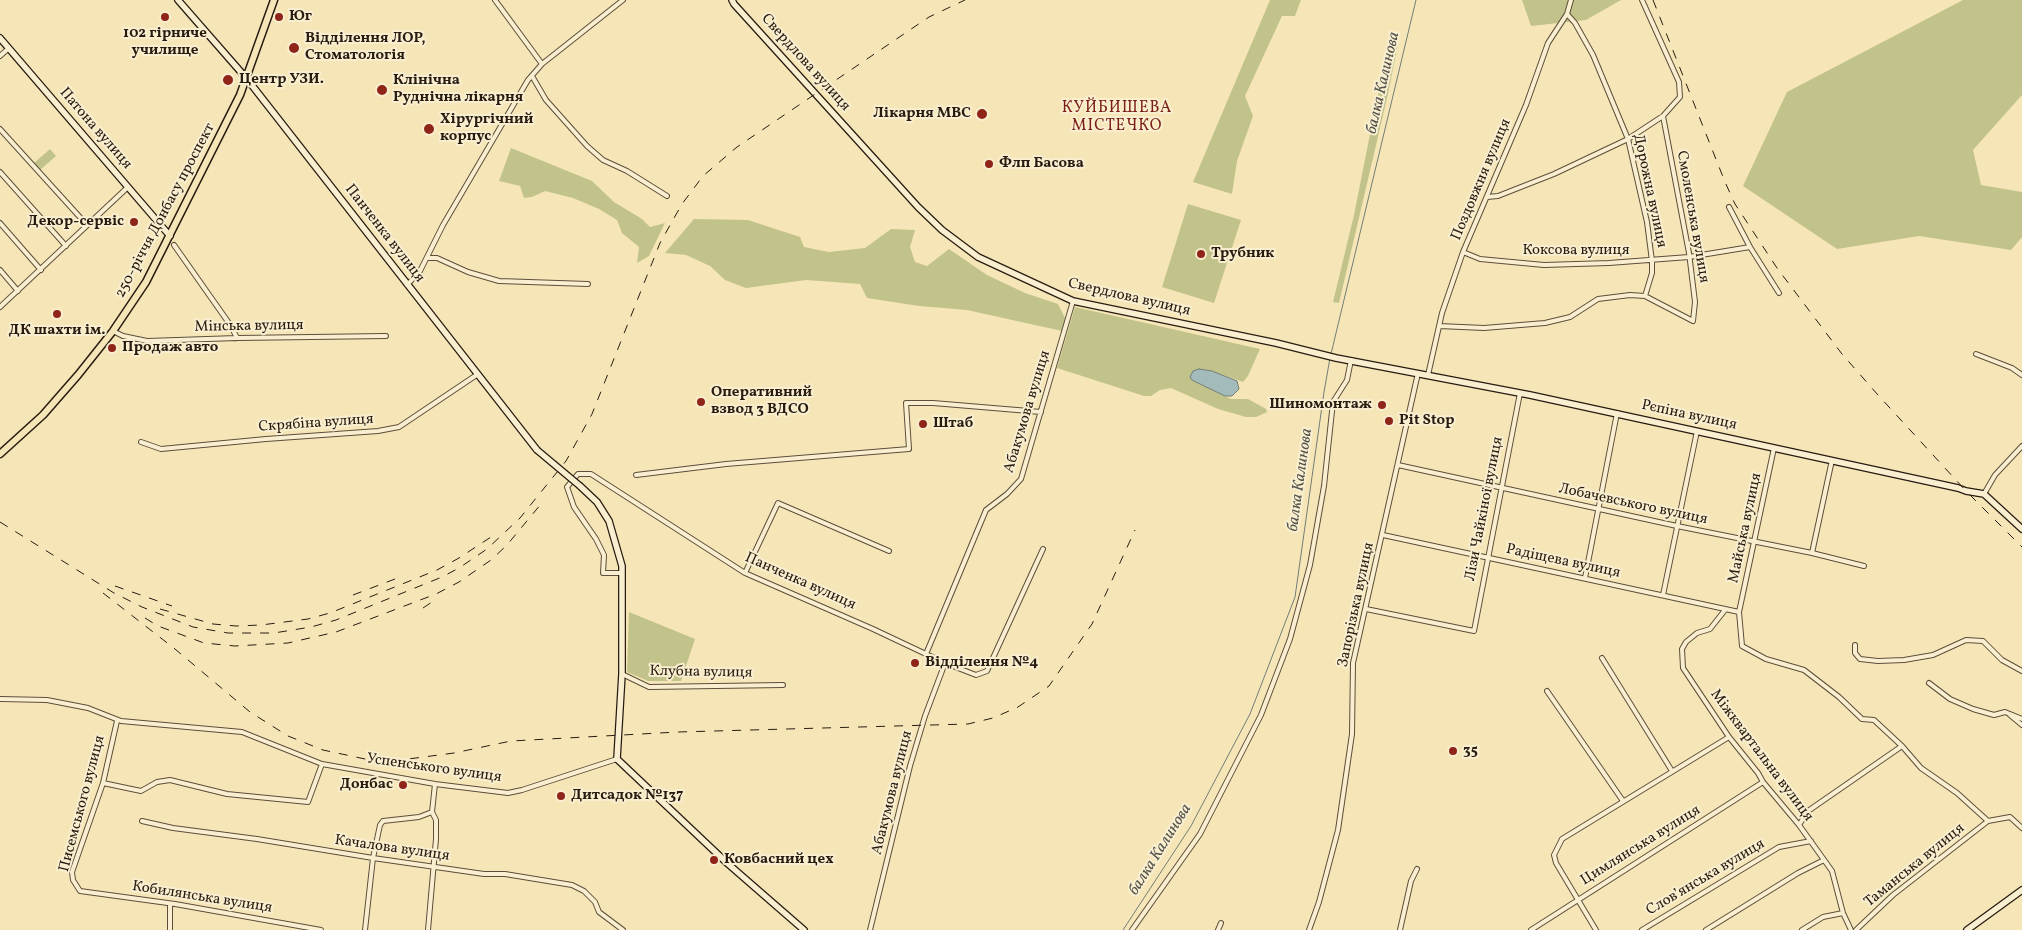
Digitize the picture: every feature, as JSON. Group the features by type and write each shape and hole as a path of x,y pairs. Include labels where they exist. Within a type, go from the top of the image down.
{"main road":[{"name":"250-річчя Донбасу проспект","path":"0,454 43,415 113,331 146,282 247,79 274,0"}],"street":[{"name":"Панченка вулиця","path":"178,0 247,79 537,450 580,486 597,502 608,521 622,566 622,572 603,573 604,555 596,539 574,508 567,488 578,474 591,474 744,573 976,675 987,671 1043,549"},
{"path":"496,0 542,64"},
{"path":"408,285 420,270 472,174 532,76 542,64 623,0"},
{"path":"727,0 733,2"},
{"name":"Поздовжня вулиця","path":"1428,375 1439,326 1463,252 1526,105 1548,43 1567,14 1571,0"},
{"path":"1487,197 1498,196 1554,174 1628,139 1663,116 1680,97 1680,82 1642,0"},
{"name":"Свердлова вулиця","path":"733,2 918,207 942,230 978,257 1073,301 1276,343 1336,358"},
{"name":"Дорожна вулиця","path":"1567,14 1575,23 1593,55 1628,139 1647,222 1652,261 1652,273 1645,296"},
{"name":"Патона вулиця","path":"0,38 170,236"},
{"path":"0,56 9,48"},
{"path":"532,76 546,100 587,146 604,160 667,196"},
{"name":"Смоленська вулиця","path":"1645,296 1693,321 1695,302 1689,257 1663,116"},
{"path":"0,129 87,225"},
{"path":"0,172 66,246"},
{"path":"0,307 128,187"},
{"path":"1729,208 1750,247 1779,293"},
{"path":"0,223 40,270"},
{"path":"174,245 231,326 237,338"},
{"name":"Коксова вулиця","path":"1463,252 1480,259 1544,265 1652,261 1750,247"},
{"path":"427,258 437,258 468,272 499,281 588,284"},
{"path":"0,270 18,291"},
{"path":"1439,326 1484,328 1545,323 1570,317 1598,299 1630,295 1645,296"},
{"name":"Абакумова вулиця","path":"926,654 986,510 1007,494 1021,480 1073,301"},
{"name":"Мінська вулиця","path":"113,331 123,336 147,341 386,336"},
{"path":"1976,354 2012,368 2022,375"},
{"name":"Рєпіна вулиця","path":"1336,358 1520,393 1984,494"},
{"path":"1132,930 1200,834 1261,715 1290,639 1310,565 1324,486 1333,402 1347,380 1351,360"},
{"name":"Запорізька вулиця","path":"1309,930 1319,902 1338,830 1352,734 1354,663 1418,373"},
{"name":"Скрябіна вулиця","path":"141,442 162,449 378,431 399,427 478,374"},
{"name":"Лізи Чайкіної вулиця","path":"1366,609 1474,631 1486,557 1502,488 1520,393"},
{"path":"636,476 726,464 909,449 906,403 933,403 1041,412"},
{"path":"1585,578 1616,414"},
{"path":"1663,596 1697,431"},
{"path":"2022,446 1995,475 1984,494 2022,529"},
{"name":"Майська вулиця","path":"1774,448 1739,612 1742,646 1766,659 1804,670 1862,718 1874,720 1902,746"},
{"path":"1812,553 1832,460"},
{"name":"Лобачевського вулиця","path":"1398,465 1677,526 1812,553 1864,566"},
{"path":"744,573 778,504 889,551"},
{"name":"Радіщева вулиця","path":"1383,535 1739,612"},
{"path":"622,572 622,674 617,759 727,863 804,930"},
{"name":"Міжквартальна вулиця","path":"1725,610 1710,628 1697,633 1686,642 1681,656 1683,668 1729,737 1799,825 1832,871 1843,913 1851,930"},
{"path":"1855,645 1855,653 1860,659 1878,662 1934,655 1966,640 1983,641 2002,660 2022,671"},
{"path":"1602,658 1672,771"},
{"name":"Абакумова вулиця","path":"870,930 910,766 925,716 945,663"},
{"name":"Клубна вулиця","path":"622,674 649,687 783,685"},
{"path":"1929,683 1950,699 1973,709 1994,715 2005,712 2022,718"},
{"path":"1547,691 1623,801"},
{"name":"Успенського вулиця","path":"0,699 47,700 88,708 117,721 242,732 322,764 435,784 508,793 617,759"},
{"path":"2005,712 2022,724"},
{"name":"Писемського вулиця","path":"80,891 73,880 72,872 103,783 117,721"},
{"path":"1596,930 1556,864 1555,852 1562,839 1729,737"},
{"path":"1799,825 1808,811 1902,746 1921,768 1957,794 1988,821 2010,817 2022,828"},
{"path":"103,783 141,791 157,782 170,780 227,794 308,802 322,764"},
{"name":"Цимлянська вулиця","path":"1532,930 1763,782"},
{"path":"428,930 436,820 432,812 435,784"},
{"path":"366,930 373,858 380,825 383,821 419,817 432,812"},
{"name":"Качалова вулиця","path":"142,821 174,828 257,838 373,858 484,874 505,874 572,885 584,891 595,902 599,912 623,930"},
{"name":"Таманська вулиця","path":"1856,930 1893,895 1988,821"},
{"name":"Слов’янська вулиця","path":"1642,930 1779,847 1811,842"},
{"path":"1706,930 1798,873 1824,860"},
{"path":"1400,930 1411,881 1417,869"},
{"path":"1967,930 2022,890"},
{"name":"Кобилянська вулиця","path":"80,891 170,904 321,930"},
{"path":"170,904 170,930"},
{"path":"1802,930 1823,917 1843,913"},
{"path":"1218,930 1221,923"}],"green space":[{"path":"1270,0 1301,0 1295,16 1282,16 1245,96 1253,116 1237,161 1232,194 1193,182"},
{"path":"1522,0 1621,0 1586,20 1531,26"},
{"path":"1963,0 2022,0 2022,95 1973,150 1981,185 2022,192 2022,237 2011,250 1919,236 1837,249 1743,186 1787,92"},
{"path":"1390,33 1398,44 1388,94 1339,303 1333,302 1354,215"},
{"path":"511,148 592,181 614,202 642,219 650,227 665,223 649,256 637,263 639,247 622,233 617,220 599,209 573,198 545,191 532,197 524,198 520,186 499,181"},
{"path":"50,149 56,156 40,170 34,163"},
{"name":"Трубник","path":"1188,204 1241,220 1214,303 1162,287"},
{"path":"694,219 748,220 800,237 804,247 829,252 865,248 891,229 915,230 910,247 915,262 927,266 949,249 987,275 1025,293 1058,304 1065,318 1062,331 967,310 919,306 867,298 860,284 806,280 746,288 725,280 710,266 686,255 665,253"},
{"path":"1075,307 1260,349 1248,376 1243,382 1212,371 1199,369 1192,380 1231,399 1248,399 1266,409 1267,412 1256,417 1246,417 1218,409 1171,388 1160,390 1151,396 1144,396 1057,368"},
{"path":"629,612 695,639 681,681 648,681 627,672"}],"water":[{"path":"1199,369 1212,371 1237,381 1239,389 1232,396 1225,396 1192,380 1190,377 1193,371"}],"waterway":[{"name":"балка Калинова","path":"1331,354 1416,0"},
{"name":"балка Калинова","path":"1123,930 1191,826 1250,714 1295,597 1330,358"}],"railway":[{"path":"0,522 114,593 142,607 193,627 228,633 274,633 311,627 336,620 442,577 459,568 487,549 520,518 566,461 592,414 660,243 682,204 703,176 737,147 929,17 965,0"},
{"path":"1653,0 1735,204 1777,268 1842,354 1878,395 1966,491 2022,547"},
{"path":"145,618 158,626 204,643 235,646 288,643 336,632 436,594 459,582 491,560 507,545 541,504"},
{"path":"103,593 175,649 250,712 288,736 323,750 365,759 393,761 454,753 511,741 678,732 968,724 993,718 1018,707 1049,686 1092,624 1135,530"},
{"path":"160,609 213,624 236,626 308,619 330,613 437,570 491,537"},
{"path":"353,595 395,579"},
{"path":"115,586 172,606"},
{"path":"423,608 438,598"}],"place":[{"name":"102 гірниче училище","path":"165,17"},
{"name":"Юг","path":"279,17"},
{"name":"Відділення ЛОР, Стоматологія","path":"294,48"},
{"name":"Центр УЗИ.","path":"228,80"},
{"name":"Клінічна Руднічна лікарня","path":"382,90"},
{"name":"Лікарня МВС","path":"982,114"},
{"name":"Хірургічний корпус","path":"429,129"},
{"name":"Флп Басова","path":"989,164"},
{"name":"Декор-сервіс","path":"134,222"},
{"name":"Трубник","path":"1201,254"},
{"name":"ДК шахти ім.","path":"57,314"},
{"name":"Продаж авто","path":"112,348"},
{"name":"Оперативний взвод 3 ВДСО","path":"701,402"},
{"name":"Шиномонтаж","path":"1382,405"},
{"name":"Pit Stop","path":"1389,421"},
{"name":"Штаб","path":"923,424"},
{"name":"Відділення №4","path":"915,663"},
{"name":"35","path":"1453,751"},
{"name":"Донбас","path":"403,785"},
{"name":"Дитсадок №137","path":"561,796"},
{"name":"Ковбасний цех","path":"714,860"}],"district":[{"name":"КУЙБИШЕВА МІСТЕЧКО","path":"1117,118"}]}
